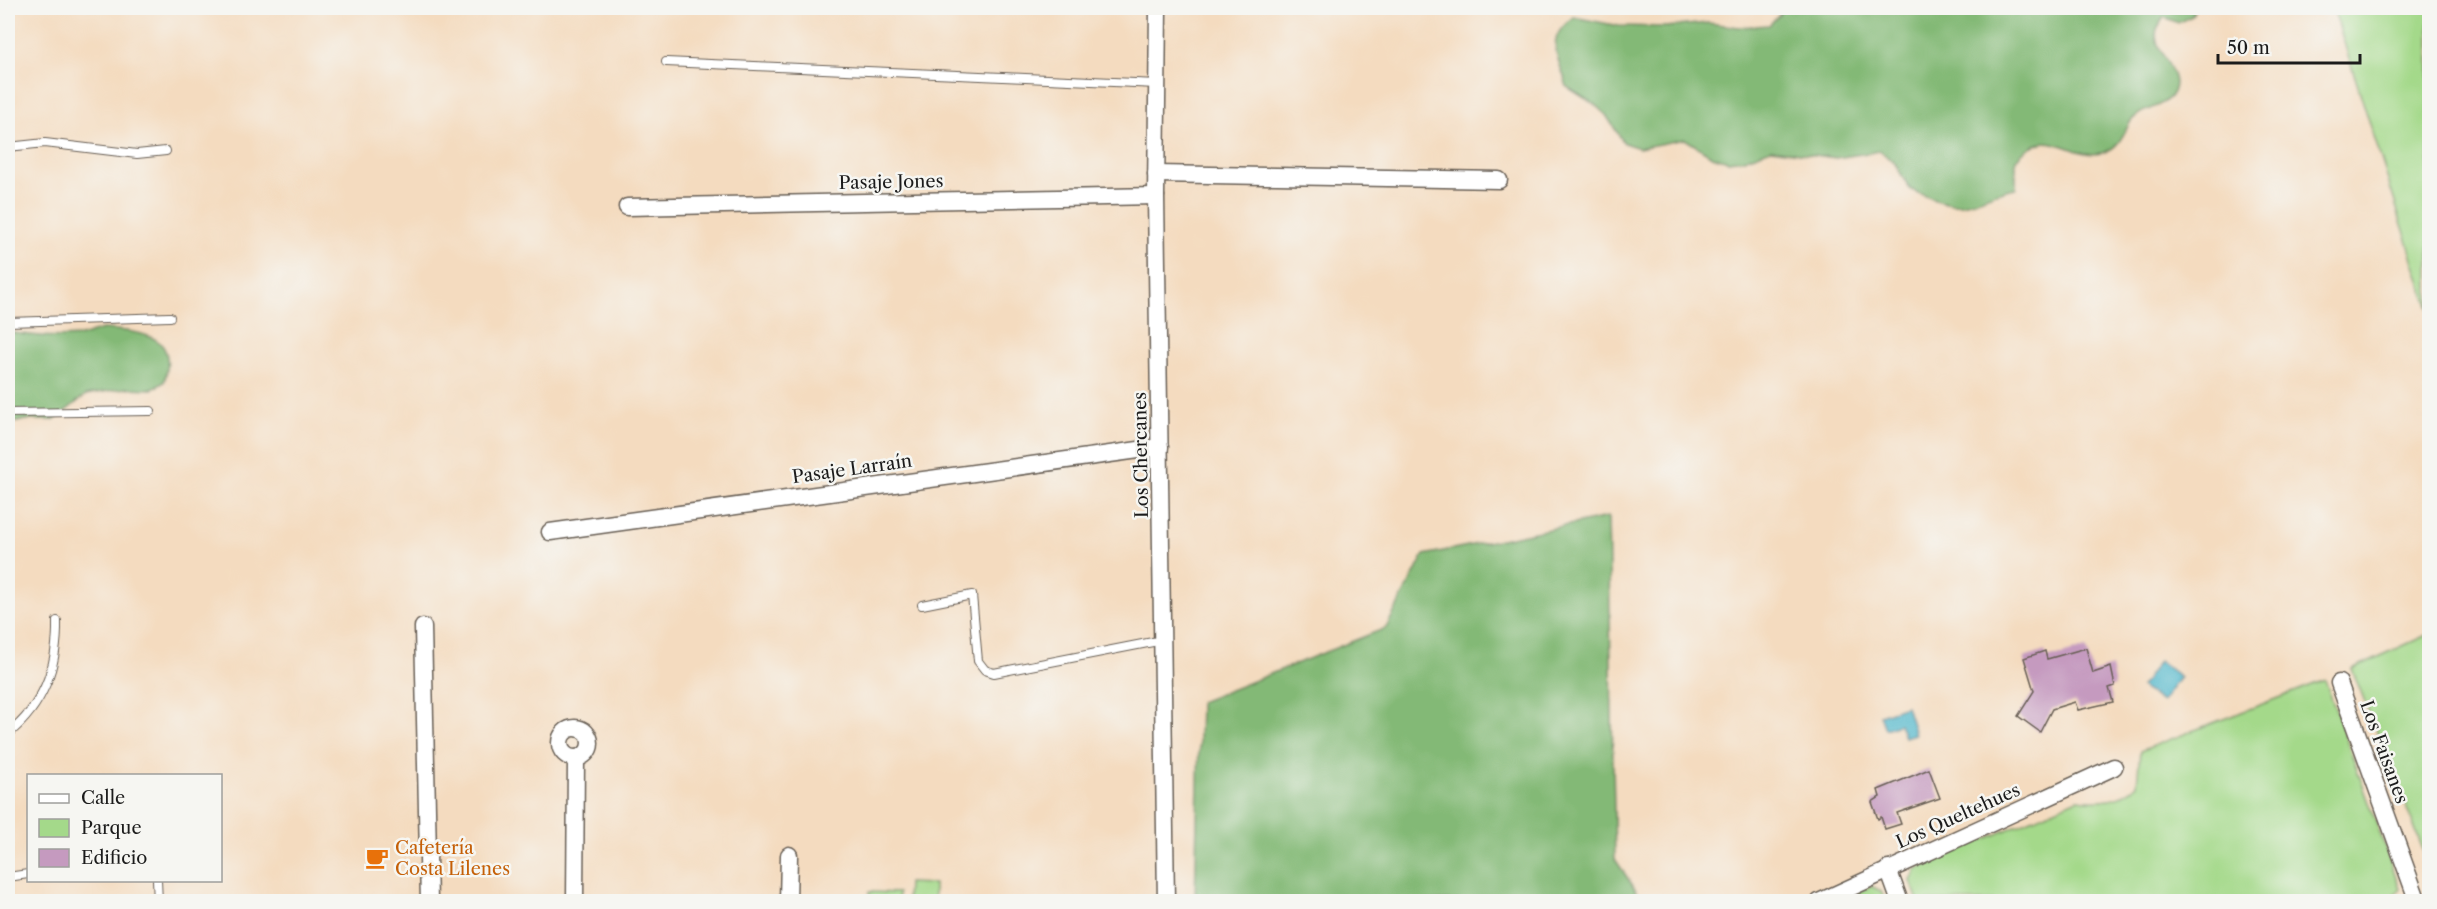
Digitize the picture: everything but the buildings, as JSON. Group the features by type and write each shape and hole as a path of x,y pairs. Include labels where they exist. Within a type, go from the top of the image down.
{"street":[{"name":"Los Chercanes","path":"1158,8 1156,196 1166,902"},
{"path":"1156,174 1499,180"},
{"name":"Pasaje Jones","path":"627,207 1156,196"},
{"name":"Pasaje Larraín","path":"550,532 1160,447"},
{"path":"423,627 429,902"},
{"name":"Los Faisanes","path":"2339,683 2418,902"},
{"path":"575,902 576,758"},
{"name":"Los Queltehues","path":"1819,902 1888,868 2114,767"},
{"path":"788,902 789,855"},
{"path":"1888,868 1900,902"}],"lane":[{"path":"666,62 1157,84"},
{"path":"8,147 45,143 137,154 166,151"},
{"path":"8,322 170,317"},
{"path":"8,413 151,411"},
{"path":"922,605 972,595 978,661 986,670 994,673 1163,639"},
{"path":"8,734 30,712 46,684 55,653 57,621"},
{"path":"8,877 27,874"},
{"path":"157,882 158,902"}],"green space":[{"path":"1782,8 2195,8 2192,16 2178,23 2164,17 2157,29 2156,38 2175,80 2170,97 2135,117 2120,141 2112,149 2090,154 2060,144 2040,143 2028,148 2016,159 2016,188 1958,204 1940,202 1910,189 1894,162 1880,151 1836,158 1771,149 1744,159 1728,161 1712,156 1685,139 1639,148 1624,143 1606,115 1594,104 1567,87 1557,57 1558,33 1574,17 1619,26 1666,27 1708,23 1739,27 1769,25 1779,15"},
{"path":"2333,8 2429,8 2429,309"},
{"path":"103,329 143,334 161,344 166,353 167,366 164,382 153,389 126,388 86,395 54,420 26,420 8,424 8,332 71,337"},
{"path":"1608,517 1615,859 1643,901 1195,901 1200,702 1386,628 1424,555"},
{"path":"2429,634 2429,865 2352,669"},
{"path":"2325,680 2400,889 2386,902 1918,901 1911,881 1916,869 2078,799 2102,800 2124,794 2137,785 2140,751"},
{"path":"908,883 934,884 934,901 907,901"},
{"path":"1871,886 1881,891 1885,901 1837,902"},
{"path":"869,892 898,893 898,901 869,901"}],"water":[{"path":"2159,661 2180,677 2162,702 2141,687"},
{"path":"1906,706 1915,734 1904,737 1899,724 1885,729 1880,715"}],"place":[{"name":"Cafetería Costa Lilenes","path":"377,858"}]}
